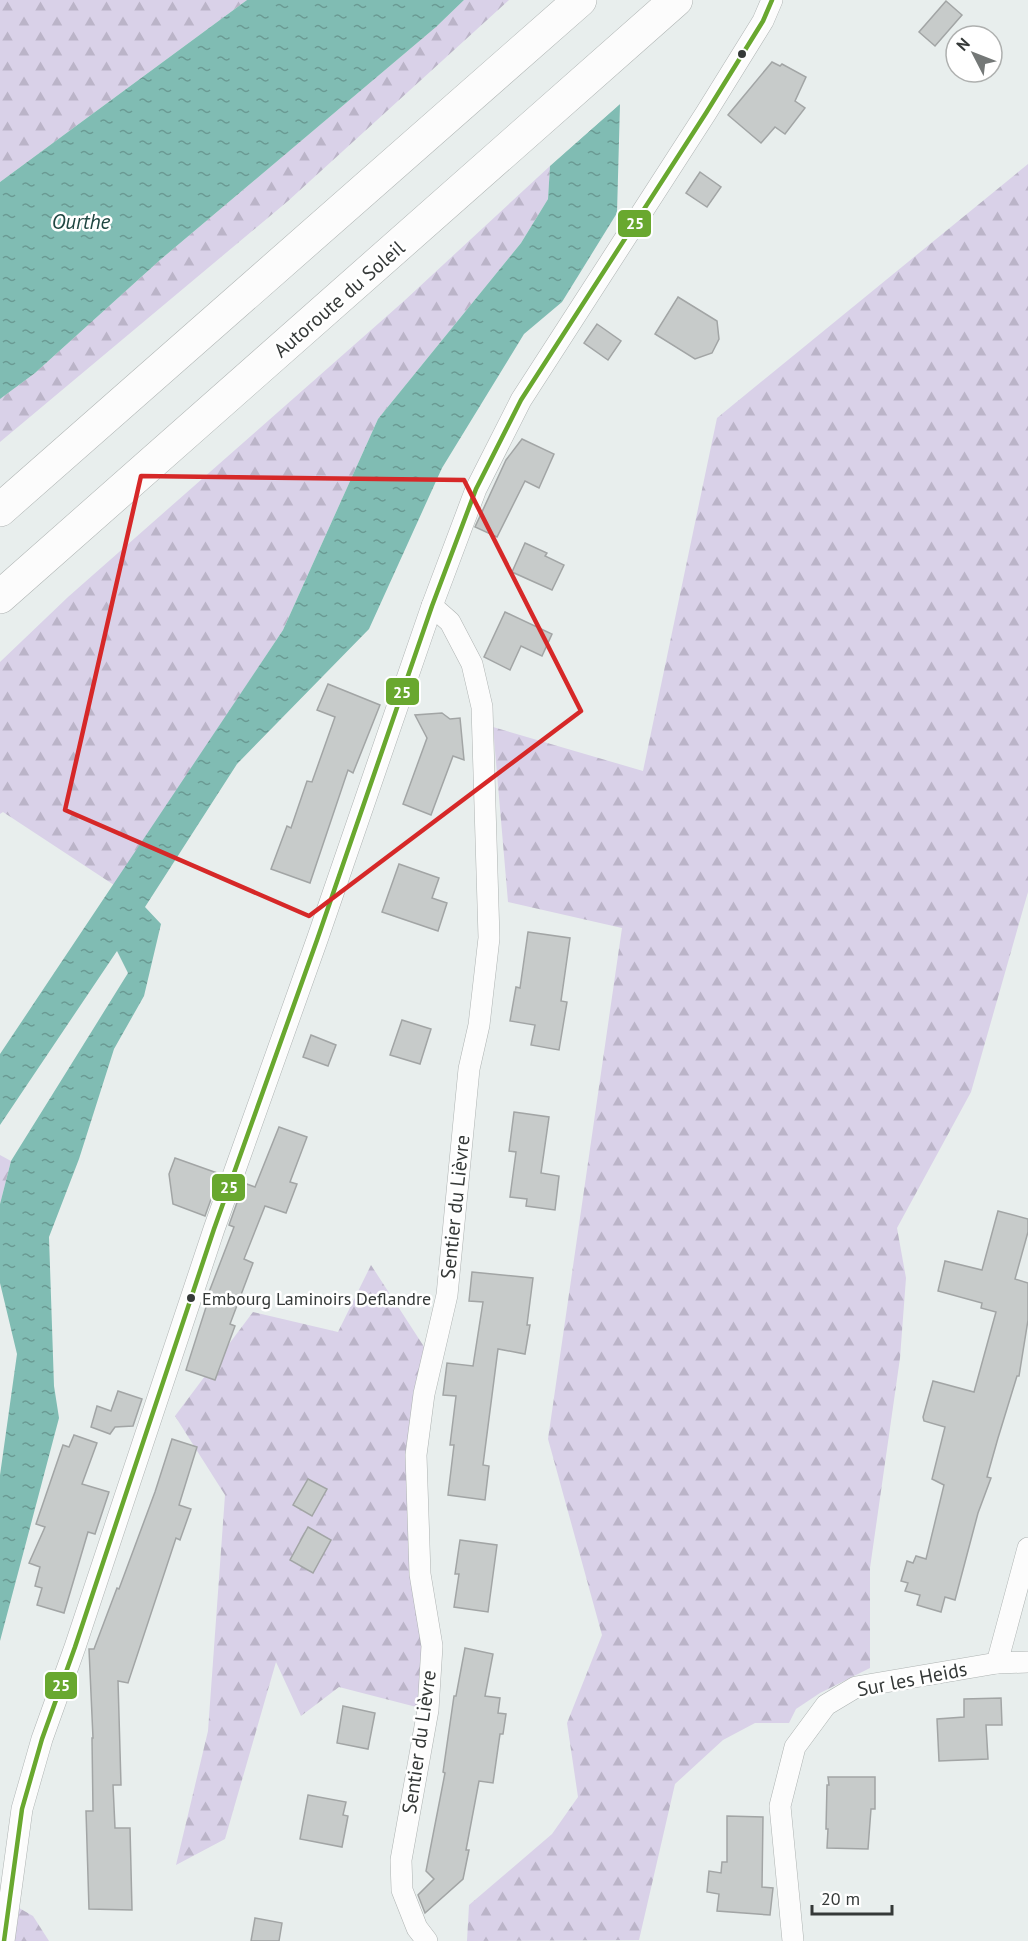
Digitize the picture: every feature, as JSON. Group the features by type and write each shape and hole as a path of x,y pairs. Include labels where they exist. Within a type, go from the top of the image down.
{"highway":[{"path":"0,510 580,0"},
{"name":"Autoroute du Soleil","path":"0,597 676,0"}],"street":[{"path":"4,1941 22,1809 42,1739 75,1647 206,1252 432,606 476,489 521,400 706,113 763,21 772,0"},
{"name":"Sentier du Lièvre","path":"427,1941 417,1928 402,1890 401,1860 428,1710 432,1646 420,1574 416,1455 424,1394 447,1295 469,1069 479,1025 489,938 482,707 472,664 450,622 432,606"},
{"path":"997,1663 1028,1548"},
{"name":"Sur les Heids","path":"793,1941 780,1806 795,1747 826,1705 856,1687 997,1663 1028,1662"}],"highlighted area":[{"path":"141,476 464,480 581,711 309,916 65,810"}],"green space":[{"path":"0,0 247,0 0,182"},
{"path":"464,0 509,0 288,201 0,442 0,399 35,373 160,260 436,27"},
{"path":"1028,164 1028,892 971,1092 897,1228 906,1278 900,1358 870,1568 870,1668 820,1693 796,1709 789,1723 755,1723 723,1740 675,1784 639,1940 467,1941 469,1905 552,1834 578,1797 567,1723 602,1635 548,1439 622,928 508,902 493,727 643,771 717,418"},
{"path":"550,166 548,199 521,243 378,419 283,630 114,885 3,812 0,814 0,662 68,597 404,301"},
{"path":"0,1155 11,1161 0,1204"},
{"path":"371,1265 432,1359 424,1394 428,1710 339,1687 301,1716 276,1662 225,1839 176,1865 208,1731 225,1495 175,1416 253,1312 338,1332"},
{"path":"0,1897 33,1916 49,1941 0,1941"}],"water":[{"name":"Ourthe","path":"247,0 464,0 436,27 160,260 35,373 0,399 0,182"},
{"path":"620,104 617,213 562,302 524,334 442,468 369,629 237,764 145,907 161,924 144,996 114,1049 79,1159 49,1237 54,1386 59,1418 0,1641 0,1475 17,1354 0,1283 0,1204 11,1161 128,973 117,951 0,1125 0,1054 283,630 378,419 521,243 548,199 550,166"}],"pier":[{"path":"620,101 622,102 547,168 548,163"}],"building":[{"path":"946,1 962,15 954,24 944,24 944,36 935,46 919,32"},
{"path":"772,62 780,66 782,64 806,77 795,101 805,108 785,134 775,127 761,143 728,115"},
{"path":"700,172 721,187 707,207 686,193"},
{"path":"678,297 717,321 719,339 712,353 695,359 655,334"},
{"path":"597,324 621,341 608,360 584,343"},
{"path":"522,439 554,454 539,488 525,481 497,537 475,527 506,460"},
{"path":"525,543 547,553 545,556 564,565 552,590 512,572"},
{"path":"505,612 552,634 542,656 521,646 510,670 484,657"},
{"path":"328,684 380,705 353,773 348,770 310,883 271,869 287,826 291,828 307,781 312,782 335,717 317,710"},
{"path":"442,713 450,719 460,718 464,760 453,756 431,815 403,804 427,738 415,715"},
{"path":"399,864 439,878 432,898 447,903 438,931 382,912"},
{"path":"528,932 570,938 561,1001 567,1002 559,1050 531,1045 535,1025 510,1021 516,987 520,988"},
{"path":"402,1020 431,1029 420,1064 390,1055"},
{"path":"311,1035 336,1045 328,1066 303,1057"},
{"path":"514,1112 549,1117 541,1173 559,1176 555,1210 526,1206 527,1199 510,1197 516,1152 509,1151"},
{"path":"279,1127 307,1137 290,1182 297,1184 286,1213 265,1206 244,1259 253,1263 230,1324 235,1326 215,1380 186,1370 208,1301 206,1300 234,1227 229,1225 244,1183 255,1187"},
{"path":"175,1158 220,1174 205,1216 173,1204 169,1174"},
{"path":"998,1211 1028,1219 1028,1232 1015,1279 1028,1283 1028,1320 1019,1376 1017,1376 998,1438 987,1477 991,1478 978,1513 955,1600 945,1597 941,1612 917,1605 920,1595 905,1591 908,1583 901,1581 907,1561 913,1563 916,1556 926,1559 944,1485 932,1479 945,1427 924,1421 923,1417 933,1381 974,1392 996,1312 981,1308 982,1303 938,1291 945,1261 982,1270"},
{"path":"472,1272 533,1278 527,1325 530,1325 525,1354 498,1349 483,1465 489,1466 485,1500 448,1495 454,1445 450,1445 456,1396 443,1395 447,1363 473,1366 483,1302 469,1301"},
{"path":"118,1391 142,1399 133,1426 115,1427 110,1434 91,1427 97,1406 111,1411"},
{"path":"74,1435 97,1443 82,1484 109,1492 95,1534 88,1532 64,1613 37,1605 42,1588 35,1586 40,1567 29,1563 45,1527 36,1524 63,1445 69,1447"},
{"path":"172,1439 197,1447 179,1505 191,1509 180,1540 176,1538 128,1683 118,1681 121,1785 113,1785 115,1828 130,1828 132,1910 89,1909 86,1811 93,1811 93,1738 89,1649 94,1649 117,1588 119,1589"},
{"path":"308,1479 327,1489 312,1516 293,1505"},
{"path":"308,1527 331,1540 313,1573 290,1560"},
{"path":"460,1540 497,1545 488,1612 454,1607 459,1574 455,1574"},
{"path":"465,1648 493,1654 485,1696 500,1698 498,1713 506,1714 503,1734 500,1734 493,1783 479,1781 463,1879 425,1913 418,1895 434,1879 426,1871 445,1773 443,1772 454,1696 456,1696"},
{"path":"1001,1698 1002,1725 986,1725 988,1759 939,1761 937,1719 964,1717 964,1699"},
{"path":"343,1706 375,1713 368,1749 337,1743"},
{"path":"828,1777 875,1777 875,1809 871,1809 868,1849 827,1848"},
{"path":"308,1795 346,1802 343,1815 348,1816 342,1847 300,1839"},
{"path":"727,1816 763,1817 762,1887 773,1888 770,1915 717,1911 719,1894 707,1892 709,1871 721,1873 722,1862 727,1862"},
{"path":"255,1918 282,1923 279,1941 251,1941"}],"transit line":[{"name":"25","path":"4,1941 22,1809 42,1739 75,1647 214,1229 432,606 476,489 521,400 706,113 763,21 772,0"}],"place":[{"name":"Embourg Laminoirs Deflandre","path":"191,1298"}]}
